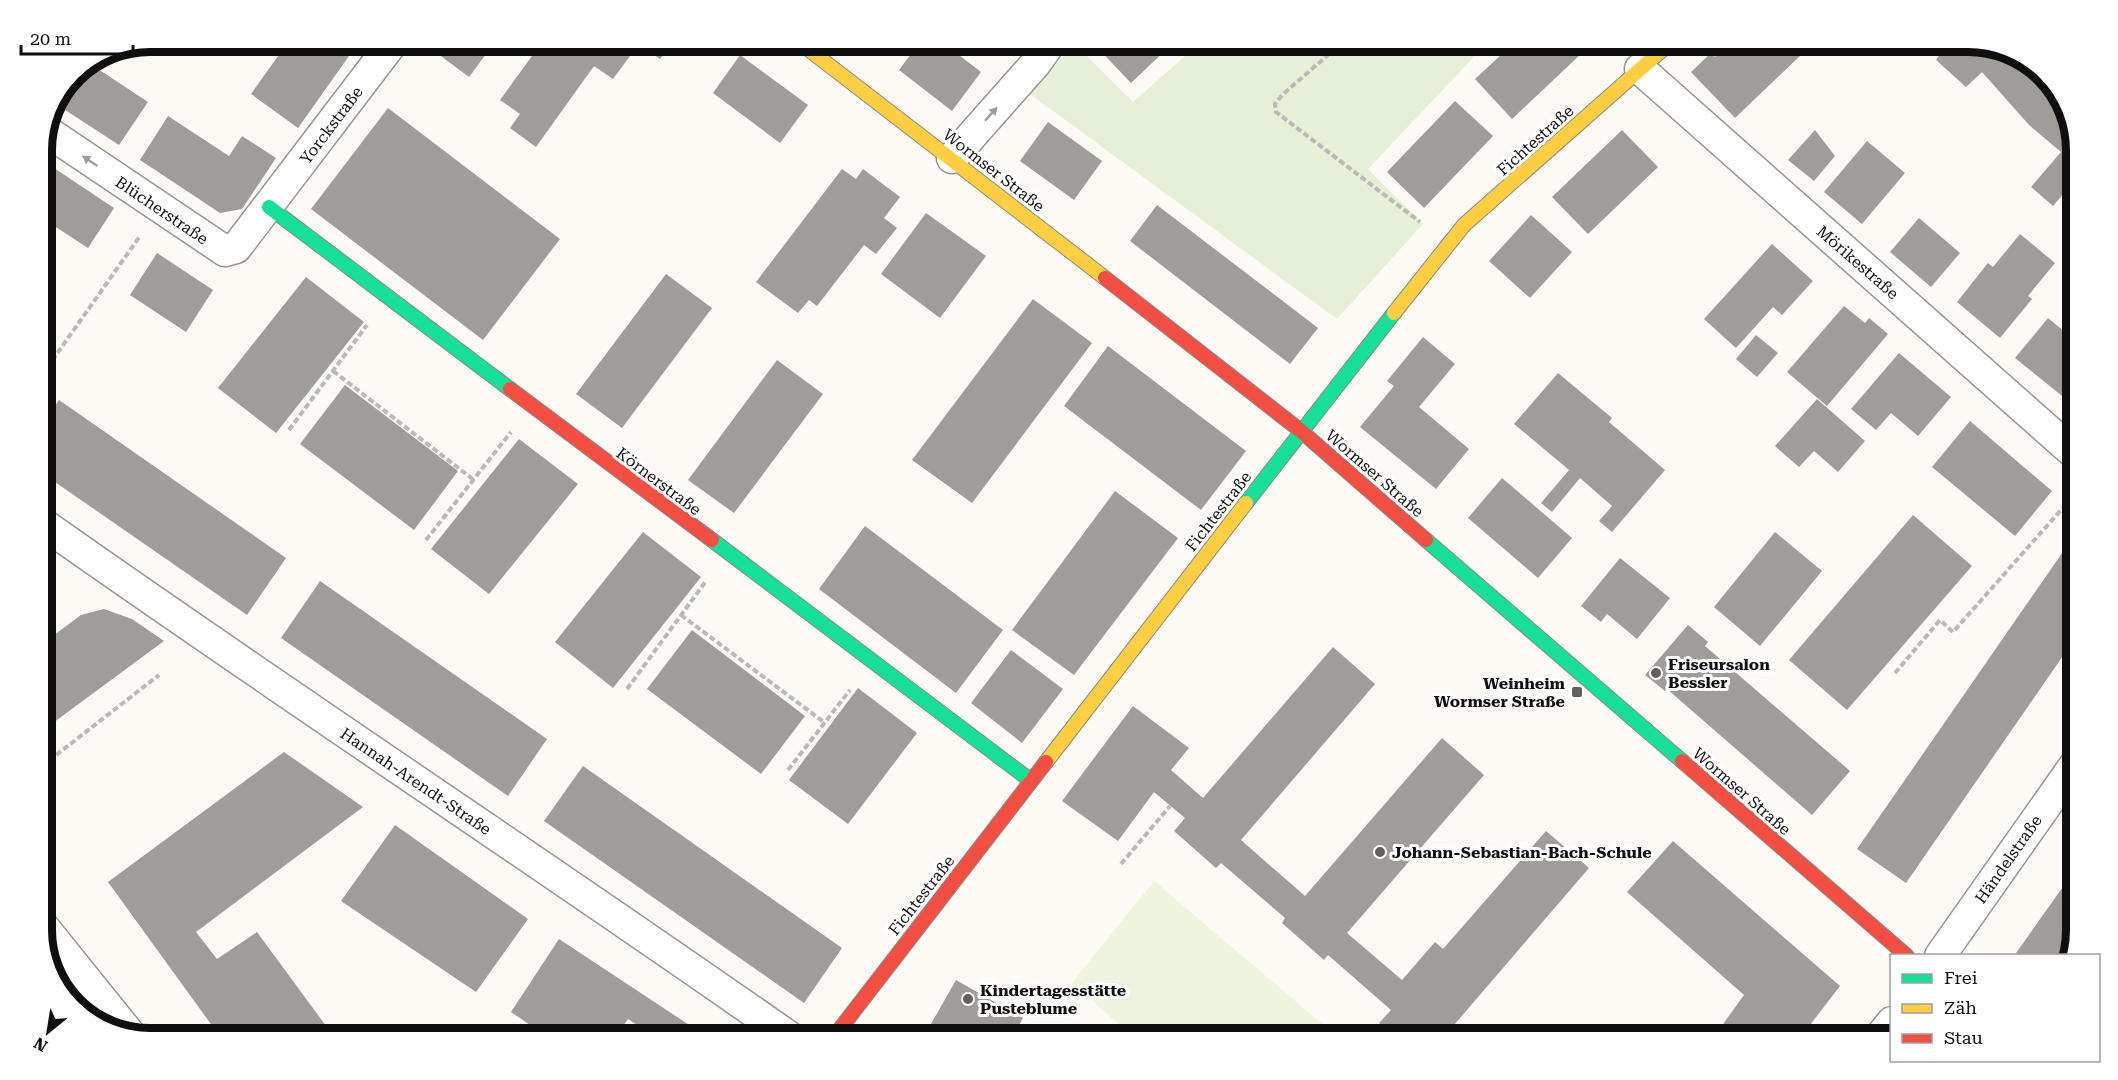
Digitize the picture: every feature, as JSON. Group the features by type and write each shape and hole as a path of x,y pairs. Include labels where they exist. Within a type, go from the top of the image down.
{"street":[{"name":"Yorckstraße","path":"269,207 385,52"},
{"name":"Wormser Straße","path":"812,52 952,158 1301,431 1905,954"},
{"path":"952,158 1044,52"},
{"name":"Fichtestraße","path":"841,1028 1030,780 1464,225 1660,52"},
{"name":"Mörikestraße","path":"1640,69 2065,446"},
{"name":"Blücherstraße","path":"54,136 225,251 236,248 269,207"},
{"name":"Körnerstraße","path":"269,207 1030,780"},
{"name":"Hannah-Arendt-Straße","path":"53,532 240,663 559,876 776,1028"},
{"name":"Händelstraße","path":"1941,954 2066,778"},
{"path":"53,939 120,1022"}],"path":[{"path":"1331,52 1282,95 1275,104 1276,112 1449,243"},
{"path":"53,360 160,209"},
{"path":"289,430 388,297"},
{"path":"333,371 474,480"},
{"path":"426,540 532,405"},
{"path":"1895,673 1940,620 1953,632 2065,505"},
{"path":"627,689 727,552"},
{"path":"681,615 825,723"},
{"path":"788,770 872,661"},
{"path":"53,757 159,675"},
{"path":"1121,864 1170,806"}],"green space":[{"path":"1068,52 1083,52 1133,102 1190,52 1479,52 1368,169 1423,224 1337,319 1030,94"},
{"path":"1154,881 1327,1028 1124,1028 1072,983"}],"building":[{"path":"281,52 352,52 298,128 251,94"},
{"path":"435,52 488,52 469,77"},
{"path":"535,52 633,52 613,79 594,66 536,147 510,128 520,114 500,100"},
{"path":"650,52 665,52 660,59"},
{"path":"912,52 955,52 981,72 952,111 899,70"},
{"path":"1102,52 1164,52 1131,83"},
{"path":"1504,52 1582,53 1512,119 1475,79"},
{"path":"1721,52 1800,52 1802,54 1735,118 1691,72 1711,53 1715,57"},
{"path":"1942,52 1981,53 2022,69 2041,86 2055,107 2064,131 2065,192 2053,206 2031,187 2061,152 2029,125 1982,72 1966,87 1936,60"},
{"path":"740,55 808,105 780,143 713,93"},
{"path":"97,69 148,102 119,145 63,108 73,91"},
{"path":"1455,101 1493,136 1424,208 1387,172"},
{"path":"388,108 560,239 483,340 311,209"},
{"path":"168,116 229,156 242,136 276,158 242,209 220,213 140,160"},
{"path":"1048,122 1102,161 1074,200 1020,161"},
{"path":"1622,130 1658,167 1588,234 1552,197"},
{"path":"1815,130 1835,156 1814,181 1788,160"},
{"path":"1867,141 1905,173 1862,224 1824,192"},
{"path":"53,167 114,208 88,248 53,225"},
{"path":"842,169 856,179 863,169 900,197 884,218 897,228 876,254 864,245 817,306 809,300 798,313 756,282"},
{"path":"1157,205 1318,328 1290,364 1130,241"},
{"path":"926,213 986,256 940,318 881,274"},
{"path":"1531,215 1572,252 1530,298 1489,261"},
{"path":"1919,218 1960,253 1931,287 1890,252"},
{"path":"2020,234 2055,263 2028,296 2032,299 2000,338 1957,302 1988,263 1993,267"},
{"path":"1772,244 1813,281 1782,315 1773,307 1736,348 1704,319"},
{"path":"157,253 213,290 186,332 130,295"},
{"path":"666,274 712,308 622,428 576,394"},
{"path":"306,277 364,322 276,433 218,388"},
{"path":"1033,299 1092,343 972,503 912,460"},
{"path":"1844,306 1865,323 1869,318 1888,334 1827,406 1787,372"},
{"path":"2048,318 2065,332 2065,398 2015,358"},
{"path":"1756,335 1778,353 1757,377 1736,359"},
{"path":"1423,337 1455,364 1419,407 1469,449 1436,489 1360,427 1394,386 1387,381"},
{"path":"1108,346 1246,451 1201,510 1064,406"},
{"path":"1899,353 1951,397 1918,436 1891,413 1876,430 1851,409"},
{"path":"777,360 823,394 734,513 688,480"},
{"path":"1558,373 1612,418 1609,422 1665,470 1612,532 1599,521 1612,506 1580,478 1552,512 1541,503 1569,470 1514,424"},
{"path":"345,385 458,471 414,530 300,444"},
{"path":"1817,399 1865,441 1838,472 1814,451 1799,467 1775,446"},
{"path":"59,400 286,558 247,615 53,481 53,408"},
{"path":"1970,421 2052,491 2015,536 1932,467"},
{"path":"519,439 578,484 489,594 431,549"},
{"path":"1502,478 1572,538 1538,578 1468,518"},
{"path":"1115,491 1178,538 1074,675 1012,630"},
{"path":"1913,515 1972,566 1847,710 1789,660"},
{"path":"865,526 1003,630 956,693 819,589"},
{"path":"643,532 701,577 613,688 555,642"},
{"path":"1775,532 1822,571 1760,646 1714,607"},
{"path":"2066,548 2066,652 1906,883 1857,849"},
{"path":"1620,558 1670,598 1637,639 1607,614 1601,622 1581,606"},
{"path":"320,581 547,739 508,796 281,638"},
{"path":"104,609 132,619 164,641 53,723 53,636 81,615"},
{"path":"1688,625 1708,642 1705,646 1850,771 1812,815 1667,689 1665,691 1645,675"},
{"path":"692,630 805,716 761,774 647,689"},
{"name":"Johann-Sebastian-Bach-Schule","path":"1333,647 1375,684 1241,840 1305,896 1442,738 1484,775 1347,933 1402,980 1435,942 1443,949 1546,831 1589,868 1454,1025 1457,1028 1385,1028 1379,1023 1391,1010 1328,955 1324,960 1282,923 1285,918 1221,863 1216,868 1174,831 1185,818 1154,792 1118,841 1062,801 1133,706 1189,748 1171,770 1203,798"},
{"path":"1011,650 1063,689 1022,743 971,703"},
{"path":"858,688 917,733 848,824 789,780"},
{"path":"284,752 363,807 196,932 217,959 257,932 328,1028 214,1028 108,882"},
{"path":"583,766 842,948 804,1003 544,821"},
{"path":"395,825 528,919 476,992 341,901"},
{"path":"1673,841 1840,986 1808,1028 1720,1028 1744,995 1627,892"},
{"path":"2066,883 2066,930 2062,954 2015,954"},
{"path":"559,939 694,1028 641,1028 628,1019 622,1028 534,1028 511,1012"},
{"name":"Kindertagesstätte Pusteblume","path":"956,980 1023,1018 1018,1028 929,1028"}],"traffic: fast":[{"path":"269,207 510,389"},
{"path":"1246,503 1394,313"},
{"path":"712,540 1030,780"},
{"path":"1426,540 1682,761"}],"traffic: slow":[{"path":"812,52 1105,278"},
{"path":"1394,313 1464,225 1660,52"},
{"path":"1046,762 1246,503"}],"traffic: jam":[{"path":"1105,278 1301,431 1426,540"},
{"path":"510,389 712,540"},
{"path":"1682,761 1905,954"},
{"path":"841,1028 1046,762"}],"place":[{"name":"Friseursalon Bessler","path":"1656,673"},
{"name":"Weinheim Wormser Straße","path":"1577,692"},
{"name":"Johann-Sebastian-Bach-Schule","path":"1380,852"},
{"name":"Kindertagesstätte Pusteblume","path":"968,999"}]}
